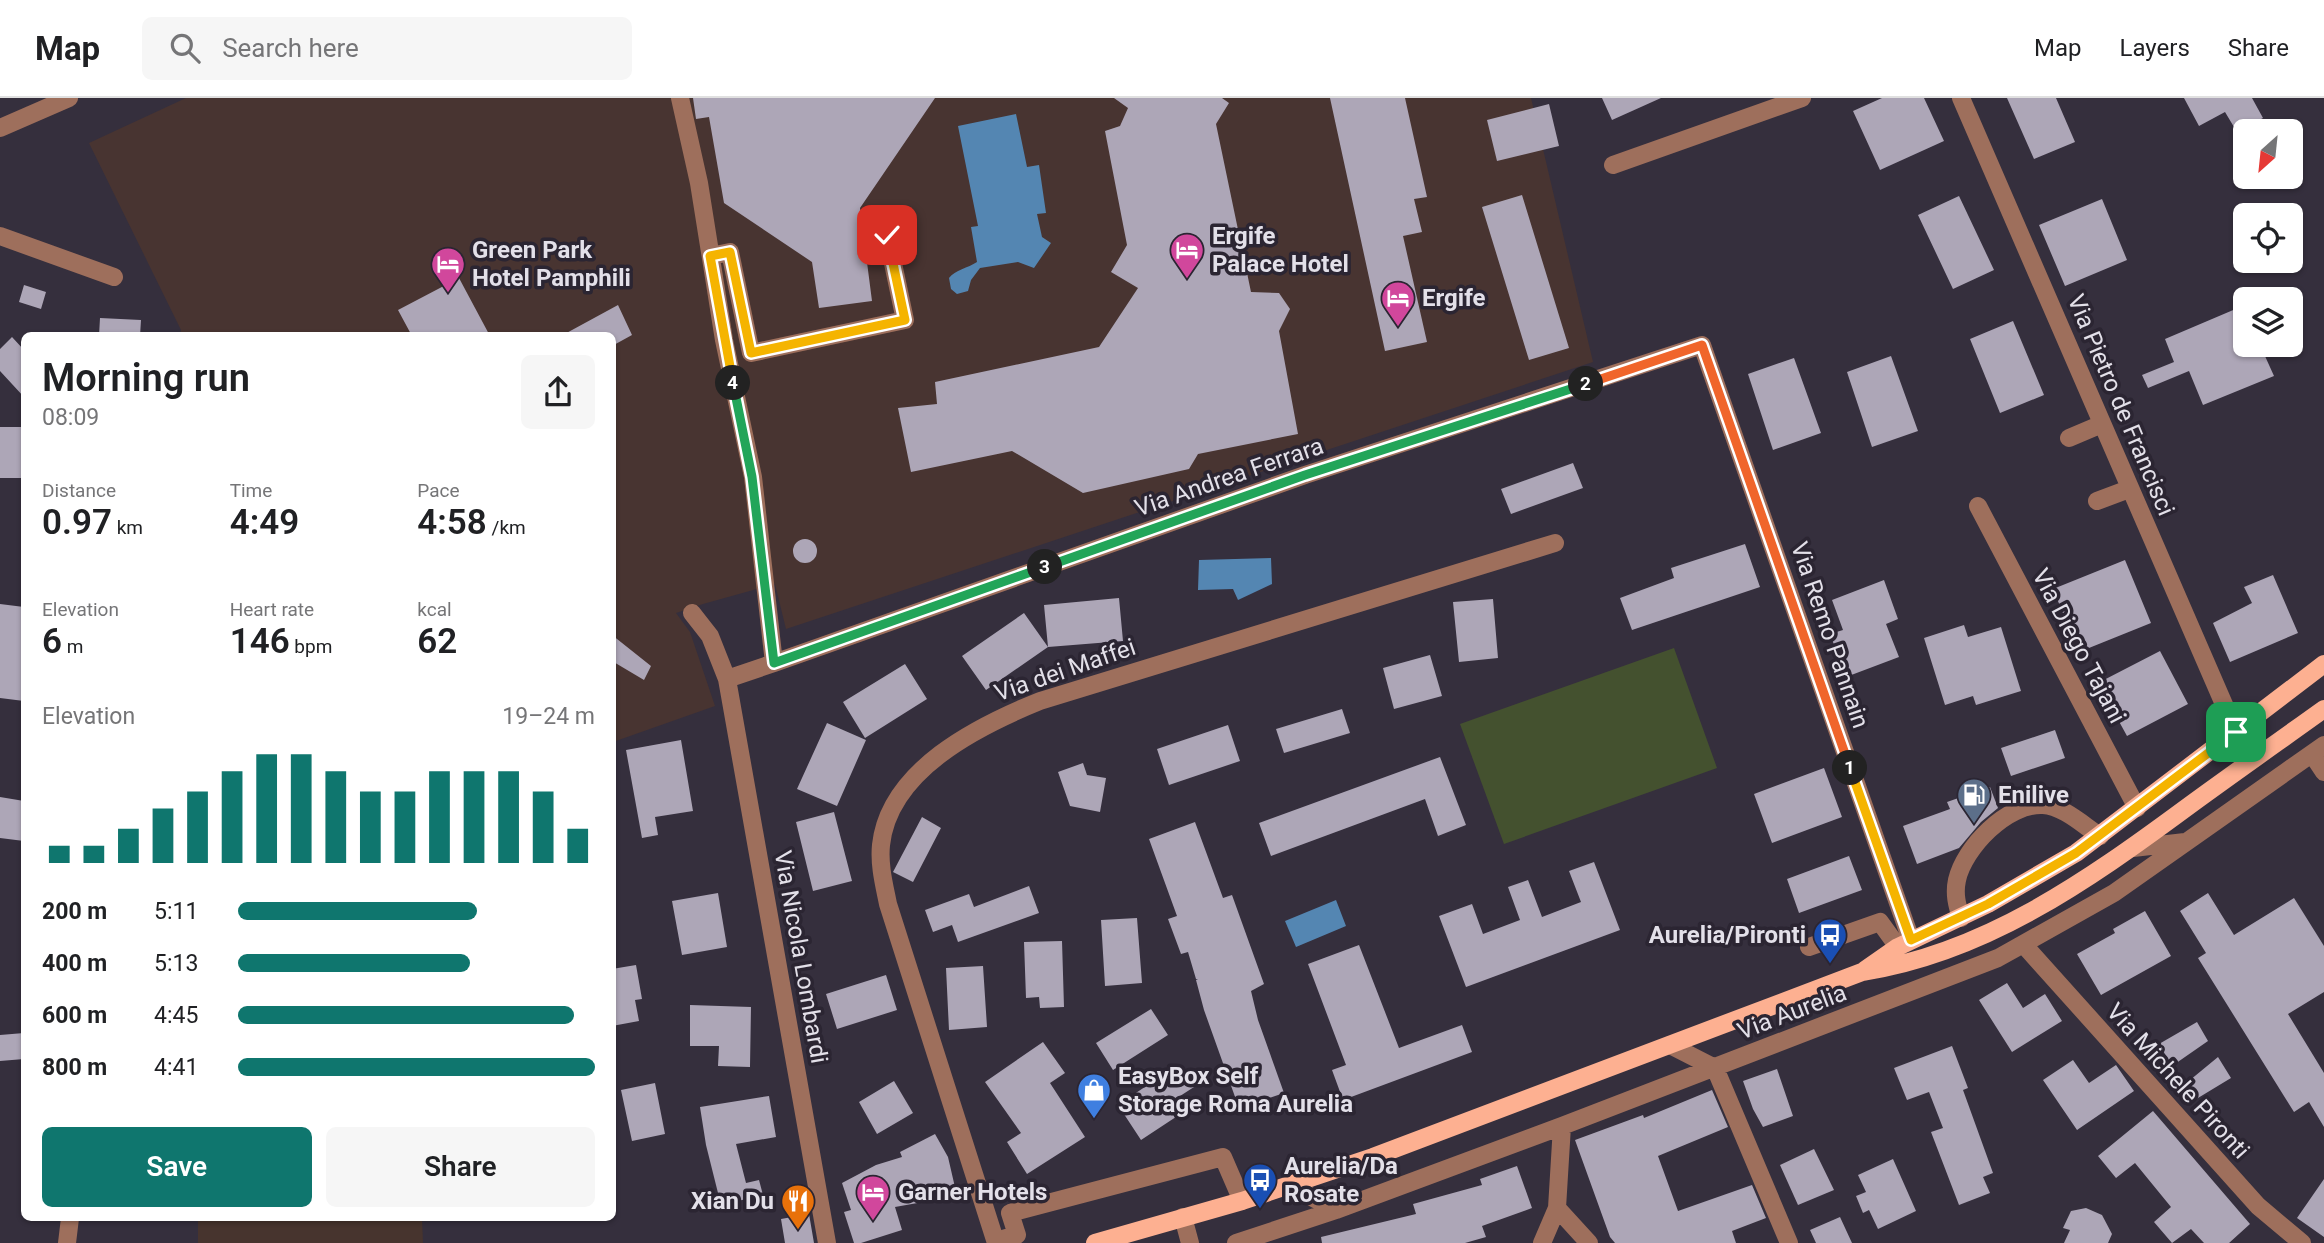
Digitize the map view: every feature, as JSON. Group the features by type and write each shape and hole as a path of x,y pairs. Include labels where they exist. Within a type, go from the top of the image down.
{"main road":[{"name":"Via Aurelia","path":"1862,972 1904,944 1961,918 2026,883 2100,836 2324,664"},
{"name":"Via Aurelia","path":"1096,1243 1242,1201 1373,1157 1862,972 1911,963 1979,938 2042,905 2133,848 2324,709"}],"street":[{"path":"0,128 69,98"},
{"path":"680,98 699,183 724,341 752,477 774,663"},
{"path":"1613,166 1802,98"},
{"name":"Via Pietro de Francisci","path":"1961,98 2236,732"},
{"path":"710,256 730,252 751,353 905,320 887,235"},
{"path":"0,236 114,277"},
{"name":"Via Andrea Ferrara","path":"727,679 1305,475 1702,345"},
{"name":"Via Remo Pannain","path":"1702,345 1904,944"},
{"path":"2069,438 2102,424"},
{"path":"2097,500 2129,489"},
{"name":"Via Diego Tajani","path":"1978,506 2137,808"},
{"name":"Via dei Maffei","path":"996,1242 888,904 882,875 881,845 884,826 907,787 929,764 964,737 1001,716 1040,701 1555,543"},
{"name":"Via Nicola Lombardi","path":"692,612 710,636 727,679 827,1243"},
{"path":"2318,750 2324,772"},
{"name":"Via Aurelia","path":"1247,1241 1562,1126 1986,963 2024,945 2115,893 2318,750"},
{"path":"1961,918 1955,892 1964,862 1980,838 2006,817 2028,807 2054,807 2100,836"},
{"path":"2133,848 2188,842"},
{"path":"1809,947 1880,922 1904,944"},
{"name":"Via Michele Pironti","path":"2024,945 2249,1197 2300,1243"},
{"path":"1670,1045 1716,1068 1789,1243"},
{"path":"1542,1243 1557,1208 1562,1126"},
{"path":"996,1242 1017,1235 1010,1213 1223,1157 1242,1201"},
{"path":"1289,1185 1336,1210"},
{"path":"1557,1208 1589,1243"},
{"path":"1183,1217 1190,1243"},
{"path":"67,1243 71,1221"}],"shaded area":[{"path":"186,98 1531,98 1593,362 786,629 775,584 676,613 690,632 715,706 616,741 616,332 181,332 89,143"},
{"path":"198,1221 422,1221 423,1243 198,1243"}],"green space":[{"path":"1674,648 1717,768 1504,844 1460,724"}],"water":[{"path":"1016,114 1027,167 1039,165 1046,213 1037,214 1042,237 1051,243 1034,268 1018,262 980,268 971,280 968,291 957,294 951,289 949,278 977,262 971,227 978,226 958,126"},
{"path":"1271,558 1272,584 1238,600 1233,589 1198,590 1199,560"},
{"path":"1336,900 1346,926 1296,947 1285,921"}],"building":[{"path":"693,98 935,98 860,208 872,301 819,308 812,262 724,203 709,117 696,119"},
{"name":"Ergife Palace Hotel","path":"1114,98 1222,98 1229,103 1216,124 1251,292 1279,293 1290,309 1279,331 1298,434 1198,454 1189,469 1083,493 1012,451 911,472 898,408 937,404 935,382 1099,347 1138,288 1111,272 1127,245 1105,131 1120,126 1128,108"},
{"path":"1330,98 1405,98 1427,197 1414,199 1422,232 1403,236 1427,342 1385,351"},
{"path":"1602,98 1661,98 1612,120"},
{"path":"1882,98 1924,98 1944,141 1880,170 1853,111"},
{"path":"2007,98 2056,98 2075,142 2034,159"},
{"path":"2184,98 2252,98 2263,118 2233,119 2233,125 2225,112 2199,126"},
{"path":"1549,104 1559,146 1497,161 1487,120"},
{"path":"1522,195 1569,348 1529,360 1482,207"},
{"path":"1959,196 1994,270 1953,289 1918,215"},
{"path":"2102,199 2127,260 2065,286 2039,225"},
{"name":"Green Park Hotel Pamphili","path":"459,278 488,332 410,332 398,310"},
{"path":"24,285 46,292 41,309 19,302"},
{"name":"Green Park Hotel Pamphili","path":"618,305 632,335 616,344 616,332 568,332"},
{"path":"2233,310 2233,357 2265,357 2274,376 2203,405 2189,371 2148,388 2142,375 2174,362 2165,339"},
{"path":"100,318 141,320 140,332 99,332"},
{"path":"2013,321 2044,395 2000,413 1970,339"},
{"path":"12,337 21,347 21,394 0,371 0,349"},
{"path":"1891,356 1918,431 1872,447 1847,372"},
{"path":"1794,358 1821,433 1773,450 1748,374"},
{"path":"0,427 21,427 21,478 0,478"},
{"path":"1573,463 1583,488 1511,514 1501,489"},
{"path":"805,539 813,543 817,551 813,559 805,563 797,559 793,551 797,543"},
{"path":"1745,544 1760,587 1632,630 1620,598 1674,578 1671,568"},
{"path":"2125,560 2151,623 2079,652 2053,589"},
{"path":"2273,575 2298,633 2230,662 2213,623 2252,603 2244,587"},
{"path":"1884,580 1898,619 1886,624 1899,657 1846,677 1830,634 1843,630 1832,600"},
{"path":"1119,598 1123,641 1048,647 1044,605"},
{"path":"1493,599 1498,658 1459,662 1453,602"},
{"path":"0,604 21,607 21,701 0,698"},
{"path":"1024,613 1048,647 986,690 962,656"},
{"path":"1964,625 1968,637 2001,627 2021,691 1976,705 1973,696 1945,705 1924,638"},
{"path":"616,638 651,666 644,680 616,663"},
{"path":"2160,651 2188,704 2127,736 2098,683"},
{"path":"1430,655 1442,696 1394,709 1383,668"},
{"path":"905,664 927,699 865,738 843,702"},
{"path":"1342,709 1350,733 1284,753 1276,729"},
{"path":"827,723 866,740 837,806 797,789"},
{"path":"1228,725 1240,761 1169,785 1157,749"},
{"path":"2055,730 2065,758 2011,776 2001,748"},
{"path":"681,740 693,811 655,817 658,835 642,838 626,750"},
{"path":"1440,757 1466,825 1438,836 1425,799 1271,856 1259,823"},
{"path":"1083,763 1087,775 1106,778 1100,812 1070,806 1058,772"},
{"path":"1824,768 1842,817 1772,843 1754,794"},
{"path":"1990,787 1998,808 1981,822 1959,848 1917,864 1903,826 1950,809 1947,802"},
{"path":"0,797 21,800 21,841 0,838"},
{"path":"834,812 852,881 813,891 796,822"},
{"path":"922,817 941,828 913,882 893,872"},
{"path":"1195,822 1223,898 1232,895 1264,984 1251,991 1258,1020 1284,1093 1239,1108 1204,1010 1196,980 1198,979 1188,952 1181,954 1168,919 1177,916 1149,839"},
{"path":"1849,856 1862,890 1799,913 1787,879"},
{"path":"1594,862 1620,930 1466,987 1439,916 1472,904 1483,934 1520,920 1508,887 1528,880 1542,917 1581,902 1569,871"},
{"path":"1029,886 1039,913 958,942 952,925 933,932 925,910 969,894 974,907"},
{"path":"718,893 727,947 682,955 672,901"},
{"path":"2208,893 2234,935 2294,898 2324,946 2324,992 2288,1014 2324,1073 2324,1127 2309,1102 2294,1112 2198,958 2206,953 2180,911"},
{"path":"2145,911 2171,956 2101,995 2077,954 2115,933 2113,929"},
{"path":"1137,918 1142,983 1105,986 1101,920"},
{"path":"1062,941 1064,1007 1040,1008 1039,997 1026,998 1024,942"},
{"path":"1359,945 1399,1048 1462,1025 1472,1052 1343,1100 1332,1070 1346,1065 1308,964"},
{"path":"636,965 642,999 635,1000 639,1021 616,1025 616,968"},
{"path":"983,966 987,1027 949,1030 946,968"},
{"path":"886,975 897,1010 837,1029 826,994"},
{"path":"2007,983 2023,1008 2045,994 2062,1021 2012,1052 1979,1000"},
{"path":"690,1005 751,1007 750,1067 718,1066 719,1046 690,1046"},
{"path":"1151,1009 1168,1035 1113,1070 1096,1043"},
{"path":"2197,1022 2208,1041 2172,1066 2159,1044"},
{"path":"21,1033 21,1059 0,1061 0,1035"},
{"path":"1043,1042 1065,1073 1050,1083 1085,1137 1027,1174 1007,1142 1021,1133 985,1082"},
{"path":"1952,1046 1968,1088 1963,1090 1993,1173 1983,1177 1990,1193 1959,1205 1931,1132 1943,1128 1929,1092 1907,1100 1894,1068"},
{"path":"2218,1057 2231,1078 2193,1101 2184,1085"},
{"path":"2073,1060 2089,1083 2116,1065 2134,1091 2077,1130 2043,1080"},
{"path":"1179,1064 1194,1087 1177,1098 1185,1111 1141,1140 1118,1105"},
{"path":"1777,1069 1793,1116 1763,1127 1743,1081"},
{"path":"894,1081 913,1113 877,1134 859,1102"},
{"path":"655,1083 665,1134 632,1141 621,1090"},
{"path":"1712,1090 1728,1127 1658,1156 1678,1211 1752,1185 1766,1218 1732,1231 1736,1243 1615,1243 1610,1237 1575,1140 1643,1115 1644,1118"},
{"path":"769,1096 776,1137 736,1144 746,1183 759,1180 763,1195 721,1205 700,1107"},
{"path":"2153,1111 2250,1224 2229,1243 2204,1243 2191,1229 2172,1243 2154,1222 2171,1207 2135,1163 2116,1178 2098,1156"},
{"path":"935,1134 948,1157 957,1196 895,1207 902,1230 854,1243 844,1212 851,1210 842,1183 876,1165 902,1157 900,1152"},
{"path":"1814,1149 1834,1190 1798,1205 1780,1165"},
{"path":"1893,1159 1916,1211 1878,1229 1869,1210 1863,1213 1856,1196 1866,1192 1858,1175"},
{"path":"1517,1166 1532,1208 1482,1226 1486,1237 1465,1243 1322,1243 1321,1237 1416,1214 1413,1204 1482,1185 1480,1179"},
{"path":"2324,1179 2324,1237 2297,1218"},
{"path":"2086,1208 2102,1215 2112,1234 2108,1243 2064,1243 2070,1230 2063,1228 2071,1211"},
{"name":"Xian Du","path":"809,1214 814,1243 785,1243 781,1219"},
{"path":"1840,1217 1852,1243 1816,1243 1810,1230"}],"place":[{"name":"Ergife Palace Hotel","path":"1187,280"},
{"name":"Green Park Hotel Pamphili","path":"448,294"},
{"name":"Ergife","path":"1398,328"},
{"name":"Enilive","path":"1974,825"},
{"name":"Aurelia/Pironti","path":"1830,965"},
{"name":"EasyBox Self Storage Roma Aurelia","path":"1094,1120"},
{"name":"Aurelia/Da Rosate","path":"1260,1210"},
{"name":"Garner Hotels","path":"873,1222"},
{"name":"Xian Du","path":"798,1231"}],"route":[{"path":"887,235 905,320 751,353 730,252 710,256 724,341 752,477 774,663 1305,475 1702,345 1911,940 1988,904 2076,853 2236,732"}]}
